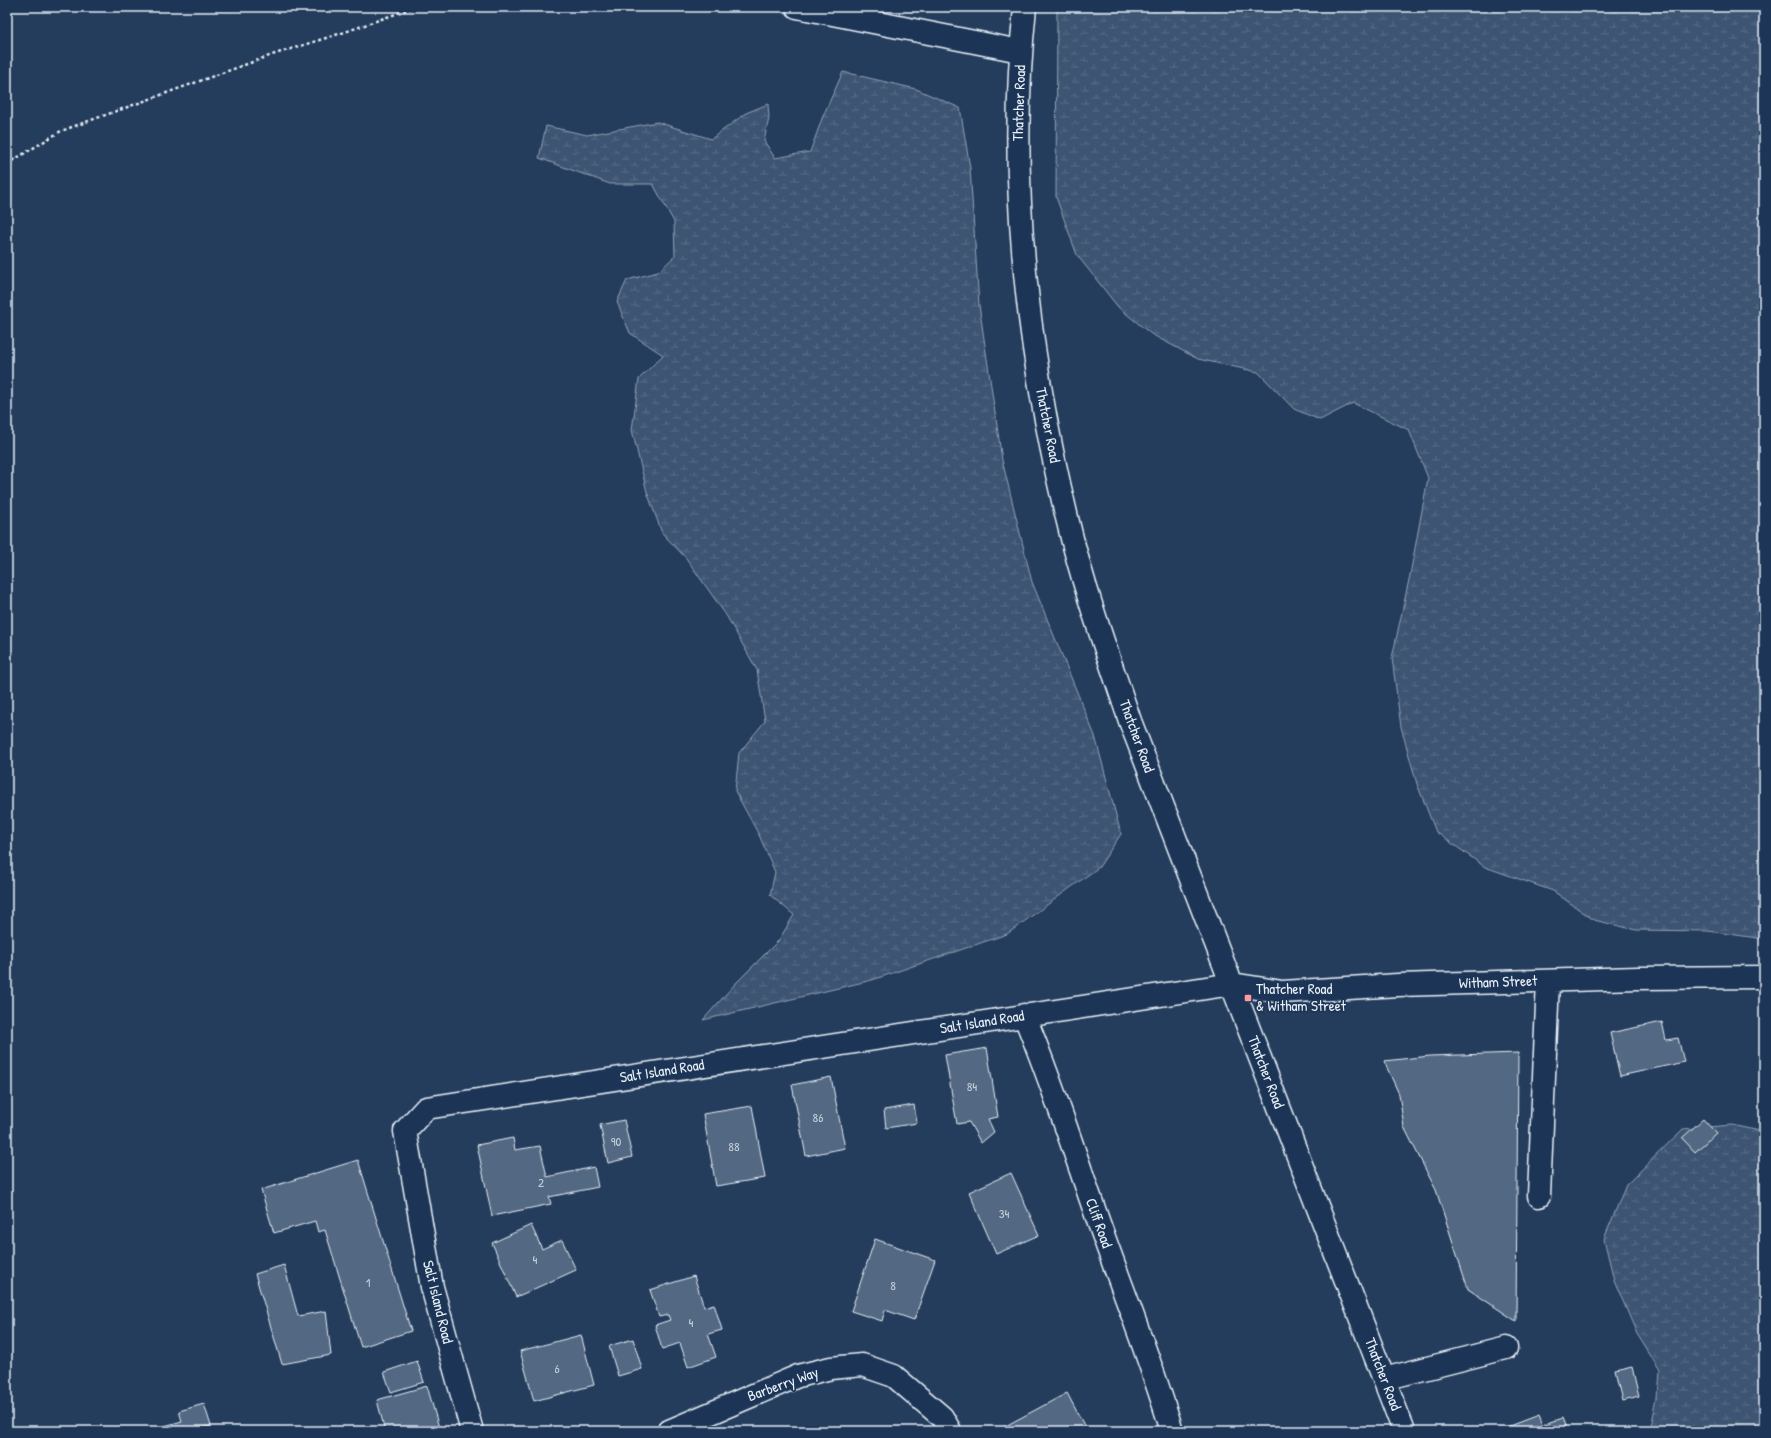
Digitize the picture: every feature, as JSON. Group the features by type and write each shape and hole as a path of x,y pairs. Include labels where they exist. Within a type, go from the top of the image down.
{"street":[{"path":"797,7 1020,52"},
{"name":"Thatcher Road","path":"1025,7 1020,52 1017,140 1023,258 1041,391 1068,522 1091,606 1130,721 1404,1431"},
{"name":"Witham Street","path":"1232,984 1282,992 1398,985 1764,977"},
{"path":"1539,1196 1548,981"},
{"name":"Salt Island Road","path":"472,1431 432,1287 405,1131 426,1108 1232,984"},
{"name":"Cliff Road","path":"1024,1015 1041,1056 1100,1226 1154,1372 1172,1431"},
{"path":"1384,1379 1506,1348"},
{"name":"Barberry Way","path":"669,1431 798,1376 831,1368 862,1365 894,1376 942,1417 950,1431"}],"path":[{"path":"7,164 61,131 272,55 345,32 415,7"}],"green space":[{"path":"1057,7 1764,7 1764,939 1708,931 1636,930 1594,920 1553,891 1485,867 1436,832 1417,784 1401,727 1392,658 1410,575 1428,478 1409,430 1353,403 1320,420 1294,409 1258,372 1198,359 1151,334 1118,307 1077,255 1056,197"},
{"path":"843,72 916,89 960,108 970,168 979,305 1002,460 1032,582 1095,736 1121,834 1099,867 1007,934 872,980 703,1020 735,984 779,940 794,915 770,895 775,872 759,835 735,791 739,753 765,721 757,670 726,615 686,558 662,533 647,492 632,430 639,379 663,355 630,333 617,302 627,280 658,272 675,256 674,222 653,184 610,184 539,158 546,126 587,135 657,122 711,139 746,113 768,104 769,118 764,141 775,158 810,152 823,116"},
{"path":"1733,1125 1764,1132 1764,1431 1650,1431 1657,1398 1659,1369 1637,1334 1614,1280 1604,1239 1626,1185 1683,1129"}],"building":[{"path":"1662,1022 1666,1040 1678,1038 1684,1062 1620,1076 1610,1033"},
{"path":"987,1048 998,1117 988,1119 994,1132 981,1143 969,1122 957,1124 945,1055"},
{"path":"1518,1053 1516,1321 1468,1289 1436,1190 1404,1127 1399,1094 1384,1061 1430,1056"},
{"path":"831,1077 845,1148 806,1156 792,1085"},
{"path":"914,1105 917,1123 886,1128 884,1110"},
{"path":"752,1106 765,1178 716,1186 703,1114"},
{"path":"1703,1119 1716,1133 1695,1152 1682,1138"},
{"path":"624,1120 632,1157 608,1163 600,1125"},
{"path":"513,1138 515,1150 540,1146 547,1177 594,1167 598,1187 549,1197 551,1204 492,1216 477,1145"},
{"path":"358,1160 411,1331 361,1347 325,1230 318,1232 315,1221 274,1233 261,1190"},
{"path":"1011,1173 1039,1235 996,1254 969,1192"},
{"path":"531,1225 542,1249 562,1240 576,1270 516,1297 492,1243"},
{"path":"875,1239 935,1260 914,1320 885,1310 882,1321 851,1311"},
{"path":"284,1265 298,1316 326,1311 331,1355 282,1364 255,1274"},
{"path":"694,1276 704,1307 714,1304 722,1330 708,1334 716,1357 688,1367 680,1343 662,1349 655,1325 670,1320 668,1315 659,1317 650,1290"},
{"path":"581,1335 594,1385 534,1401 520,1351"},
{"path":"633,1339 642,1369 618,1376 609,1346"},
{"path":"417,1361 424,1382 391,1392 384,1372"},
{"path":"1632,1367 1639,1397 1622,1401 1615,1371"},
{"path":"427,1386 440,1431 385,1431 377,1400"},
{"path":"1067,1393 1087,1431 998,1431 998,1430"},
{"path":"204,1404 211,1426 204,1427 205,1431 147,1431 182,1421 179,1411"},
{"path":"1538,1415 1542,1425 1563,1418 1568,1431 1496,1431"}],"place":[{"name":"Thatcher Road & Witham Street","path":"1248,998"}]}
